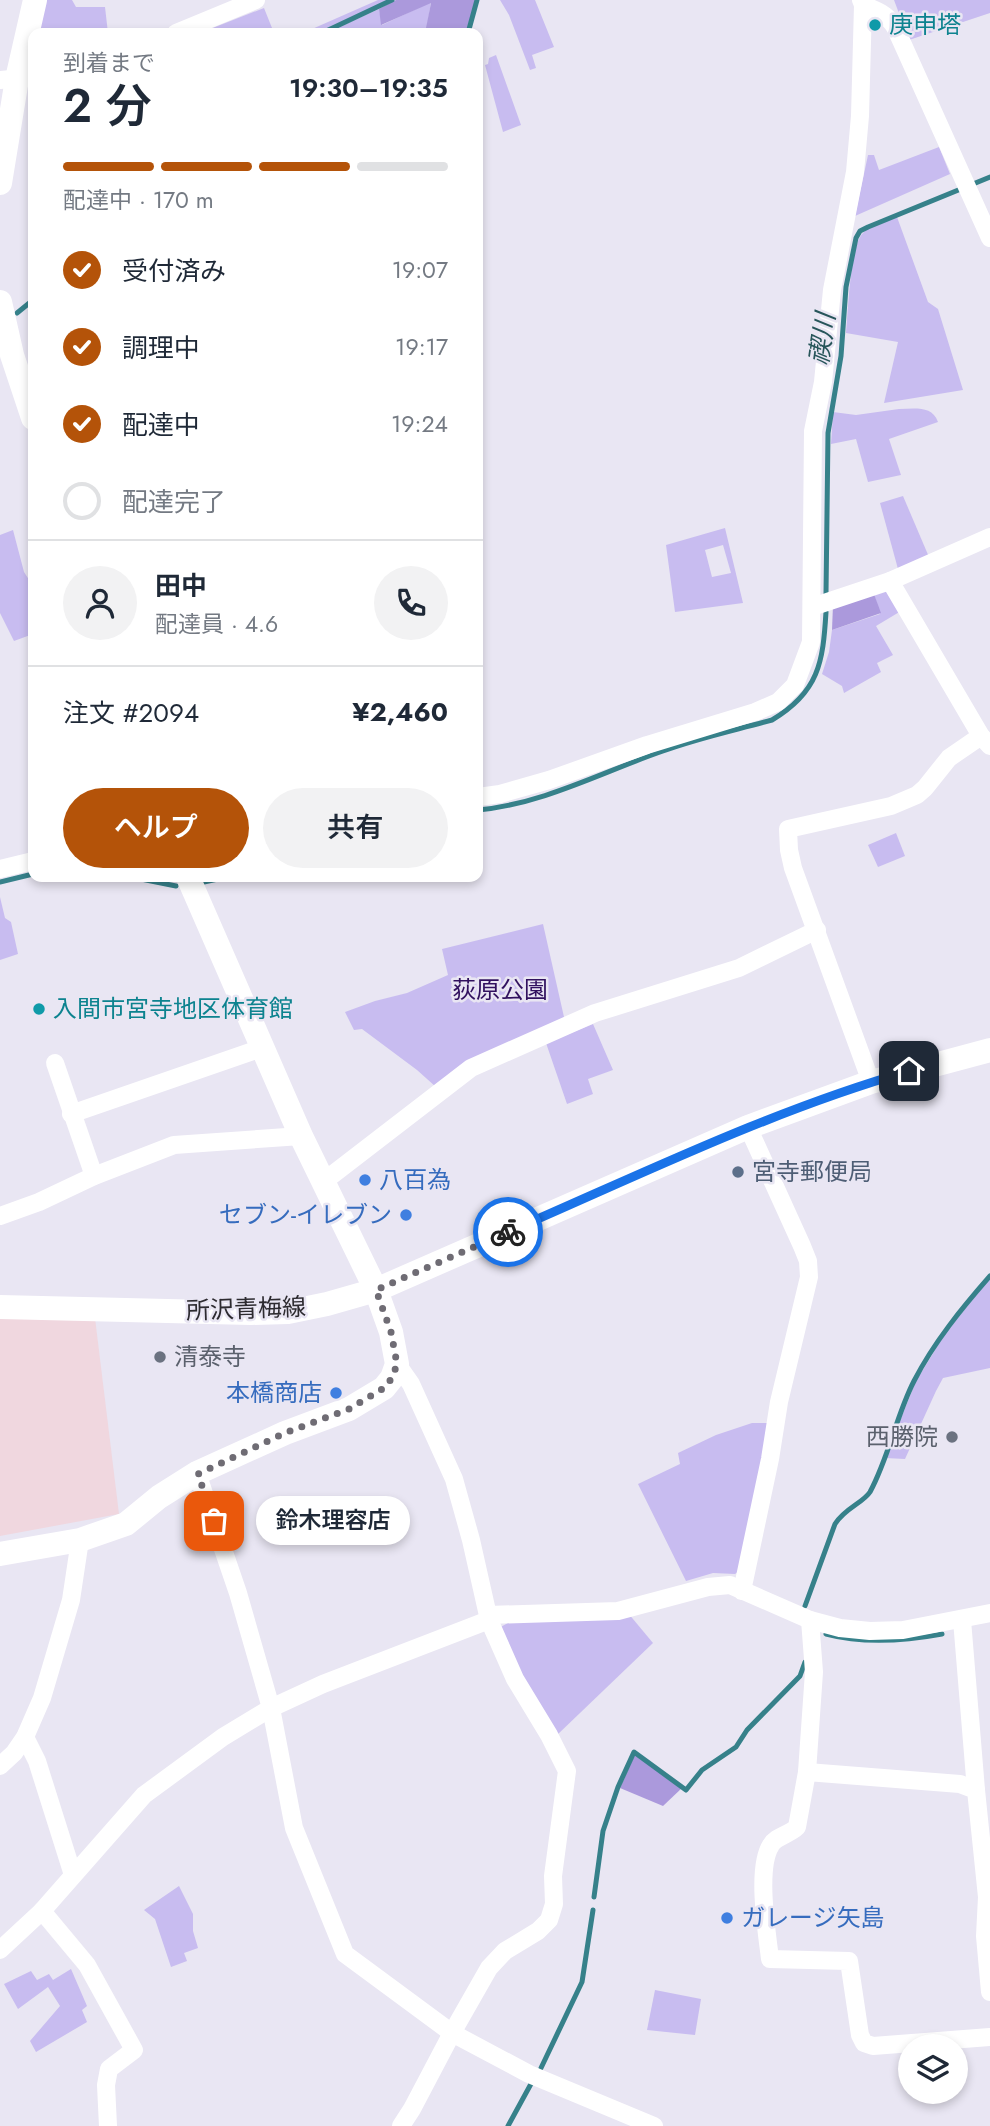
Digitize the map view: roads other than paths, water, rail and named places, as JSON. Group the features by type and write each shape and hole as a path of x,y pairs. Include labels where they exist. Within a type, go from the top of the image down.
{"street":[{"path":"29,28 35,0"},
{"path":"188,28 256,0"},
{"path":"483,796 550,780 647,745 755,712 778,702 795,685 811,642 813,431 823,382 832,290 856,172 862,3 883,13 895,27 990,238"},
{"path":"0,183 28,31"},
{"path":"0,302 28,402"},
{"path":"812,607 890,581 990,537"},
{"path":"872,1082 793,868 788,829 891,806 917,795 949,758 985,741 890,581"},
{"path":"0,869 28,862"},
{"path":"190,882 302,1136 376,1290 391,1332 397,1364 411,1384 454,1479 489,1618 514,1679 549,1735 567,1771 555,1856 554,1904 550,1920 538,1931 505,1951 489,1968 401,2126"},
{"path":"323,1182 471,1068 595,1013 739,968 817,930"},
{"path":"71,1114 262,1048"},
{"name":"所沢青梅線","path":"0,1307 251,1313 288,1312 327,1304 376,1290 748,1127 872,1082 990,1050"},
{"path":"55,1063 94,1176"},
{"path":"742,1591 770,1459 779,1402 809,1277 808,1261 748,1127"},
{"path":"0,1216 174,1145 302,1136"},
{"path":"0,1554 80,1540 126,1524 159,1497 198,1474 285,1433 349,1409 384,1388 392,1378 397,1364"},
{"path":"198,1474 238,1593 271,1708 294,1828 345,1954 452,2033 529,2074 654,2126"},
{"path":"0,1766 14,1753 24,1737 42,1698 71,1600 80,1540"},
{"path":"0,1950 42,1911 144,1795 223,1737 271,1708 489,1618 618,1611 708,1587 730,1586 810,1620 839,1628 903,1630 990,1613"},
{"path":"810,1620 814,1672 807,1772 797,1827 772,1842 766,1854 763,1878 770,1959 849,1961 860,2035 864,2043 873,2046 990,2037"},
{"path":"962,1620 987,1897 985,1936 990,1992"},
{"path":"24,1737 37,1762 73,1875"},
{"path":"807,1772 960,1784 976,1790"},
{"path":"42,1911 87,1965 134,2050 109,2069 106,2085 108,2126"}],"waterway":[{"path":"333,28 392,0"},
{"path":"469,28 477,0"},
{"name":"禊川","path":"826,594 828,433 841,356 846,287 856,238 860,231 868,227 990,177"},
{"path":"17,313 28,304"},
{"name":"禊川","path":"483,809 549,794 676,746 772,720 800,698 816,674 823,646 826,612"},
{"name":"禊川","path":"0,882 28,875"},
{"name":"禊川","path":"156,882 176,886"},
{"path":"805,1606 835,1524 870,1492 908,1394 922,1367 949,1326 990,1276"},
{"path":"826,1634 884,1640 942,1634"},
{"path":"594,1897 603,1831 618,1787 634,1752 686,1790 702,1770 736,1747 747,1730 800,1676 805,1662"},
{"path":"541,2068 582,1982 593,1910"},
{"path":"508,2126 532,2082"}],"place":[{"name":"庚申塔","path":"875,25"},
{"name":"入間市宮寺地区体育館","path":"39,1009"},
{"name":"宮寺郵便局","path":"738,1172"},
{"name":"八百為","path":"365,1180"},
{"name":"セブン-イレブン","path":"406,1215"},
{"name":"清泰寺","path":"160,1357"},
{"name":"本橋商店","path":"336,1393"},
{"name":"西勝院","path":"952,1437"},
{"name":"鈴木理容店","path":"214,1521"},
{"name":"ガレージ矢島","path":"727,1918"}],"park label":[{"name":"荻原公園","path":"500,990"}]}
